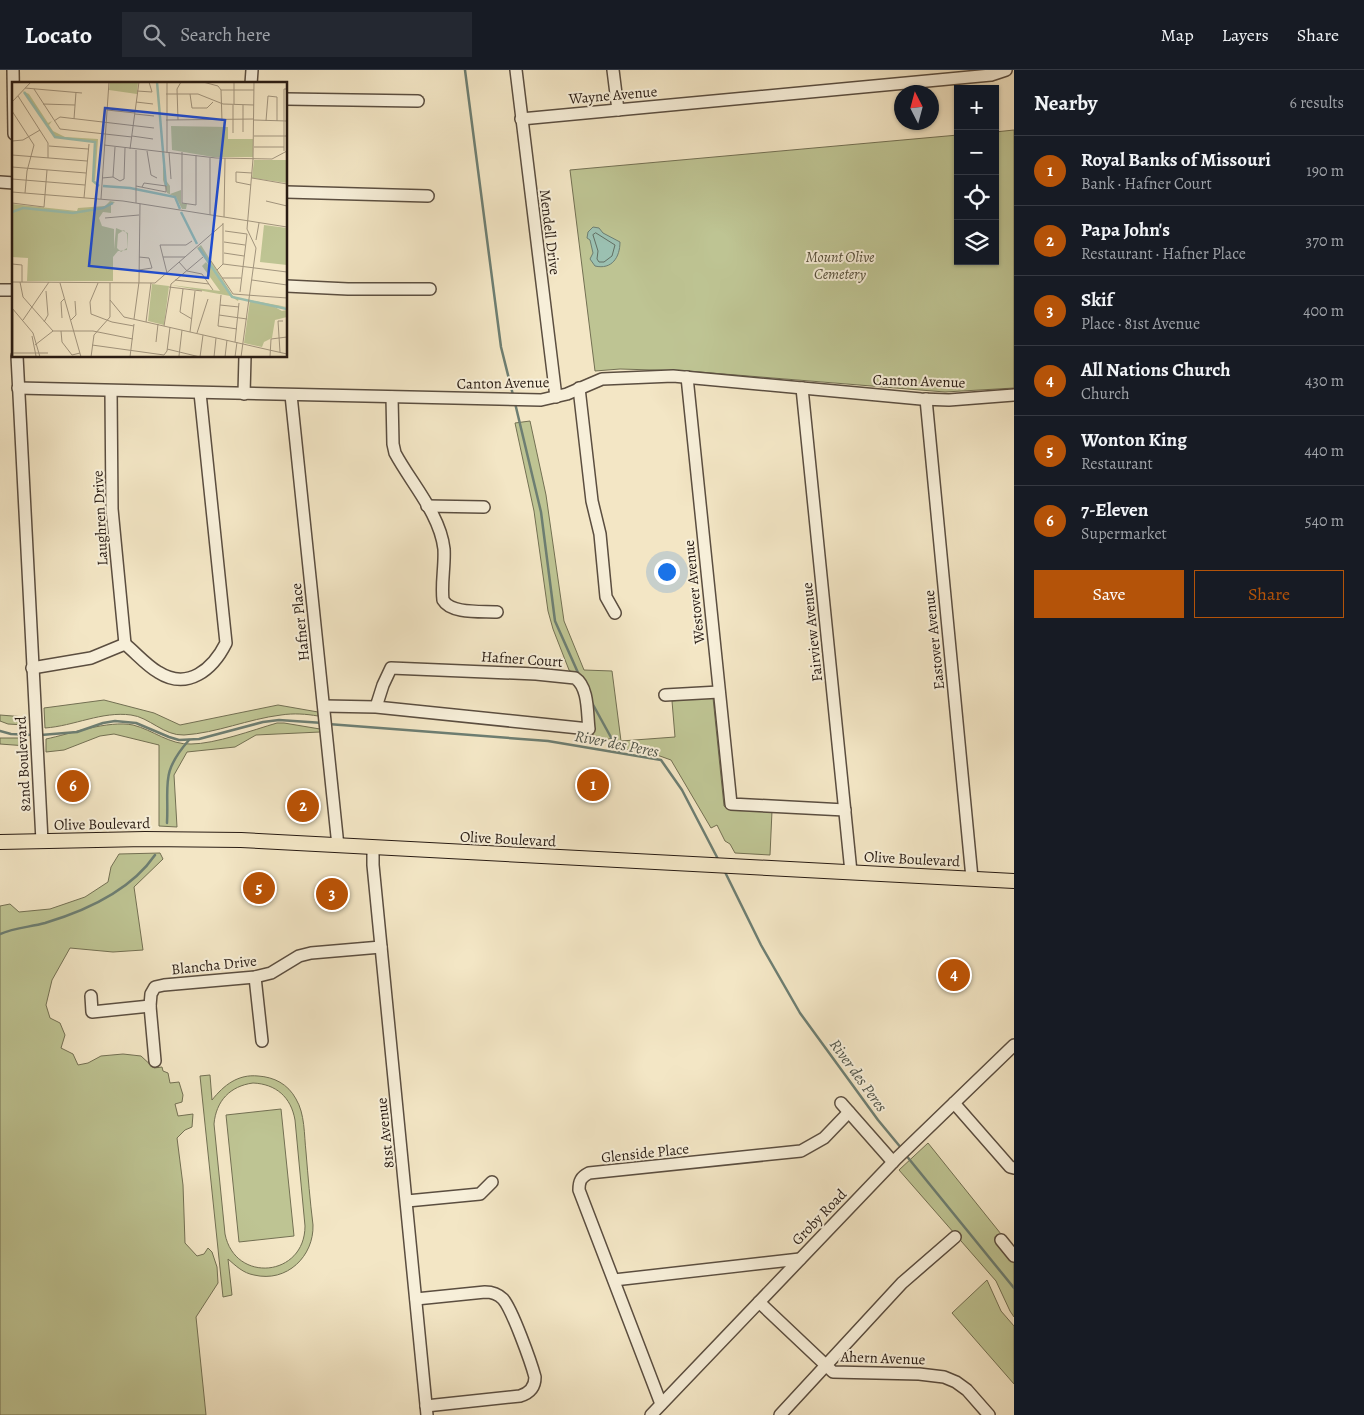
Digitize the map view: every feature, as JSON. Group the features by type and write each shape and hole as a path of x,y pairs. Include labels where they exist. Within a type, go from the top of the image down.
{"main road":[{"name":"Olive Boulevard","path":"0,842 218,840 1014,881"}],"street":[{"name":"Mendell Drive","path":"516,70 556,397"},
{"path":"613,70 618,110"},
{"name":"Wayne Avenue","path":"521,119 1006,70"},
{"path":"288,99 418,101"},
{"path":"288,192 428,196"},
{"path":"288,286 348,289 430,289"},
{"name":"82nd Boulevard","path":"18,358 42,841"},
{"path":"244,394 245,358"},
{"name":"Canton Avenue","path":"18,388 527,399 556,397 602,379 665,376 926,399 1014,395"},
{"name":"Westover Avenue","path":"688,377 732,804 845,810"},
{"path":"579,388 592,500 600,534 606,597 615,613"},
{"name":"Fairview Avenue","path":"802,388 851,872"},
{"name":"Laughren Drive","path":"111,390 112,509 125,644"},
{"path":"32,668 91,658 125,644 155,671 173,678 186,678 197,676 207,670 221,654 226,643 200,393"},
{"name":"Hafner Place","path":"291,395 338,846"},
{"path":"392,397 394,453 427,506 440,534 444,548 443,600 447,608 497,612"},
{"name":"Eastover Avenue","path":"926,399 972,878"},
{"path":"427,506 484,506"},
{"name":"Hafner Court","path":"324,709 376,708 589,729 584,691 580,681 576,678 536,674 391,668 383,684 376,708"},
{"path":"665,695 719,692"},
{"name":"81st Avenue","path":"373,848 373,865 427,1410"},
{"name":"Blancha Drive","path":"150,1006 151,994 155,987 255,977 271,973 299,956 381,946"},
{"path":"255,977 262,1041"},
{"path":"91,996 92,1012 150,1006 155,1061"},
{"name":"Groby Road","path":"651,1415 895,1160 1014,1045"},
{"path":"841,1103 895,1160"},
{"path":"954,1103 1010,1167 1014,1168"},
{"name":"Glenside Place","path":"661,1404 579,1190 577,1177 589,1173 801,1151 824,1138 849,1112"},
{"path":"407,1201 480,1194 492,1182"},
{"path":"780,1415 902,1283 955,1237"},
{"path":"1001,1240 1014,1256"},
{"path":"614,1280 800,1259"},
{"path":"416,1299 485,1292 492,1292 498,1295 508,1306 535,1382 532,1389 520,1396 427,1410"},
{"name":"Ahern Avenue","path":"759,1302 833,1372 919,1374 944,1377 968,1390 989,1415"}],"green space":[{"name":"Mount Olive Cemetery","path":"1014,130 1014,388 945,392 687,371 620,369 595,371 570,170 954,135 954,265 999,265 999,132"},
{"path":"530,421 546,495 564,621 584,670 612,671 621,741 675,737 672,701 713,698 724,806 730,809 772,811 770,855 735,853 730,844 725,841 717,825 711,828 671,760 657,755 624,749 615,737 603,739 592,734 591,707 578,677 569,670 548,611 534,511 515,423"},
{"path":"104,700 154,713 180,725 278,705 318,712 318,716 300,714 281,715 208,732 184,735 170,733 138,716 120,714 45,728 44,708"},
{"path":"0,715 25,717 25,725 8,724 0,721"},
{"path":"277,723 320,729 320,732 256,735 235,747 187,752 174,775 177,827 159,826 159,745 114,734 100,736 64,750 46,752 46,739 112,724 133,725 169,740 191,744 222,739"},
{"path":"0,738 26,738 27,746 0,744"},
{"path":"160,853 163,859 134,887 143,950 113,952 70,948 52,980 46,1005 50,1018 60,1023 65,1035 61,1048 73,1054 78,1065 88,1063 101,1056 123,1054 141,1056 154,1068 162,1067 163,1071 168,1073 170,1083 179,1082 183,1095 182,1102 175,1104 178,1116 193,1114 192,1127 185,1130 177,1138 183,1185 185,1243 197,1256 204,1254 208,1248 212,1252 217,1267 218,1283 196,1317 206,1415 0,1415 0,906 10,904 19,912 50,909 85,897 108,882 111,867 119,854"},
{"path":"210,1075 212,1100 227,1085 244,1077 258,1076 280,1082 293,1094 299,1105 304,1124 313,1225 309,1247 296,1265 277,1275 266,1276 246,1273 228,1259 232,1295 223,1297 200,1076","holes":["253,1083 261,1084 281,1093 286,1098 293,1112 305,1226 302,1243 294,1256 282,1264 269,1268 255,1267 242,1261 231,1250 225,1234 214,1124 221,1102 231,1091 237,1087"]},
{"path":"281,1109 294,1236 239,1242 226,1115"},
{"path":"928,1143 1001,1234 997,1241 1014,1262 1014,1317 996,1281 899,1170"},
{"path":"987,1280 1001,1311 1014,1326 1014,1384 952,1313"}],"water":[{"path":"593,227 599,228 603,233 620,242 617,257 606,266 595,266 590,259 593,253 590,240 587,238 588,232"}],"waterway":[{"path":"465,70 501,347 513,395"},
{"path":"515,403 541,512 555,621 579,675"},
{"path":"591,701 619,752"},
{"name":"River des Peres","path":"41,735 77,732 115,721 136,723 179,740 199,739 263,722 279,720 323,723"},
{"name":"River des Peres","path":"328,724 548,741 661,760 682,790 719,861"},
{"name":"River des Peres","path":"0,731 11,734 33,735"},
{"path":"167,823 167,788 170,770 180,751 189,740"},
{"path":"0,934 60,918 106,898 133,879 155,855"},
{"name":"River des Peres","path":"724,870 761,945 800,1013 878,1120 902,1149"},
{"name":"River des Peres","path":"905,1154 1014,1288"}],"place":[{"name":"Royal Banks of Missouri","path":"593,785"},
{"name":"7-Eleven","path":"73,786"},
{"name":"Papa John's","path":"303,806"},
{"name":"Wonton King","path":"259,888"},
{"name":"Skif","path":"332,894"},
{"name":"All Nations Church","path":"954,975"}]}
